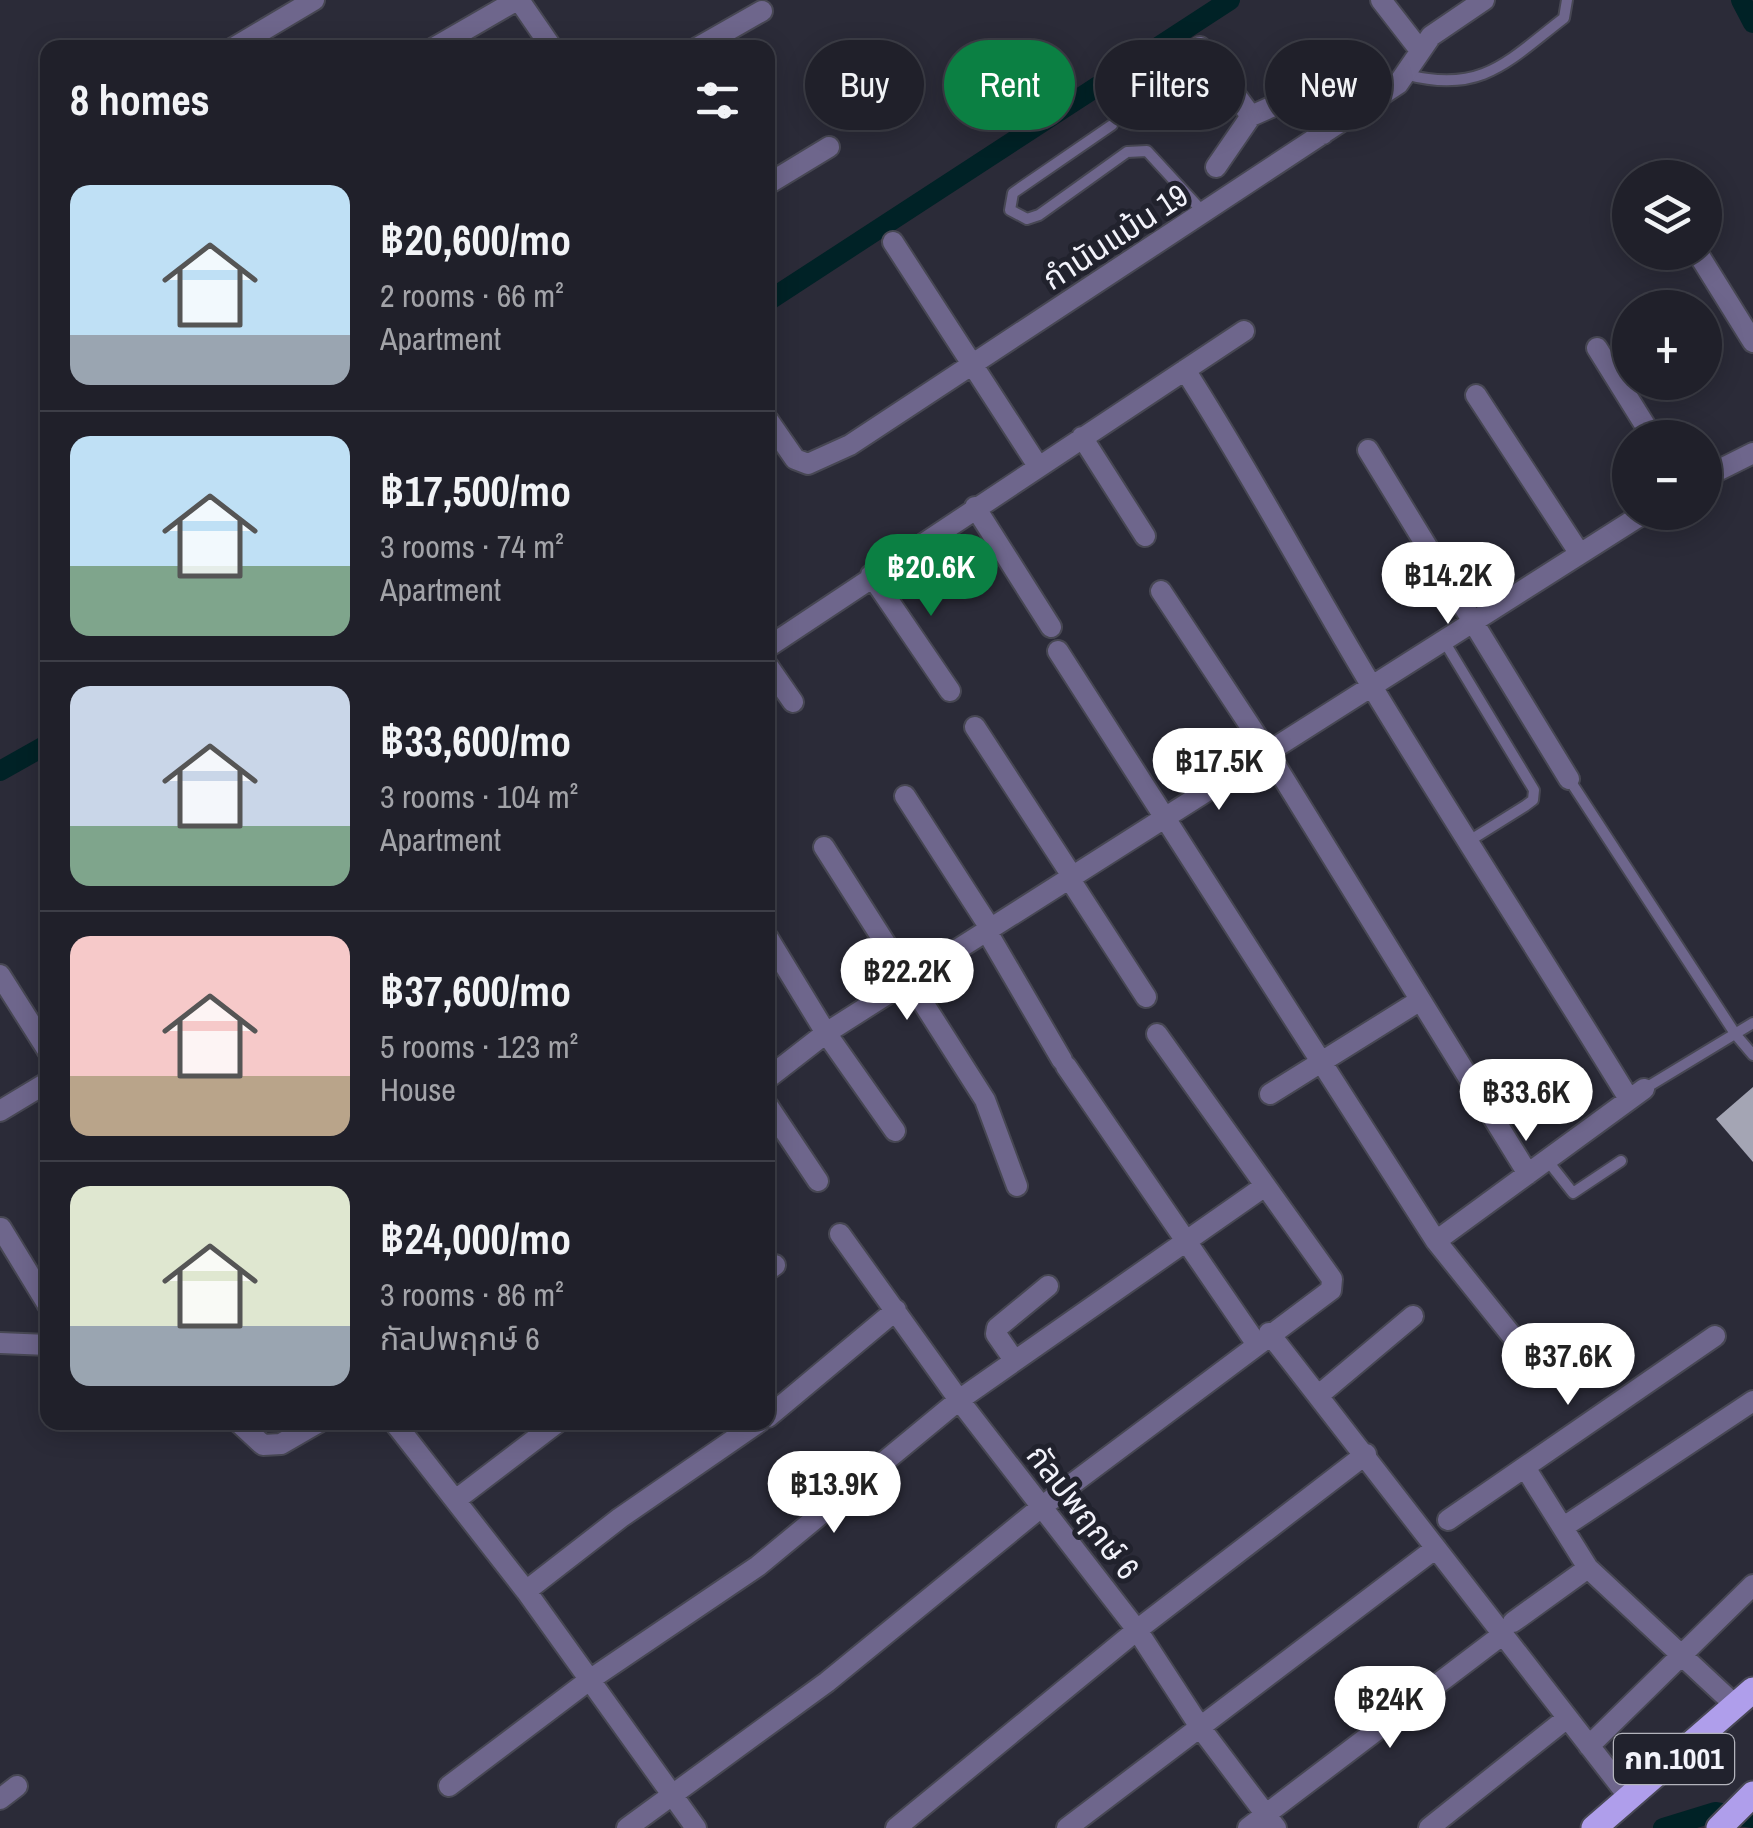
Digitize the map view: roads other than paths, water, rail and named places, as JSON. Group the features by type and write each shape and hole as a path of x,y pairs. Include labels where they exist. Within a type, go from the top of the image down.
{"main road":[{"name":"กท.1001","path":"1594,1828 1745,1698"},
{"name":"กท.1001","path":"1718,1828 1753,1794"}],"street":[{"path":"246,40 314,0"},
{"path":"448,40 518,0 546,40"},
{"name":"กำนันแม้น 19","path":"775,430 795,459 818,462 976,363 1323,134 1484,0"},
{"path":"1379,8 1414,62"},
{"path":"711,40 762,11"},
{"path":"1216,168 1252,116 1290,101 1323,134"},
{"path":"1245,107 1252,116"},
{"path":"775,180 830,147"},
{"path":"893,242 976,363 1038,466"},
{"path":"1708,270 1753,342"},
{"path":"775,641 1244,331"},
{"path":"1596,348 1642,420"},
{"path":"1185,370 1251,473 1269,513 1372,687 1637,1094 1436,1241"},
{"path":"1476,396 1580,554"},
{"path":"1082,437 1146,536"},
{"path":"1368,450 1569,779"},
{"path":"1722,469 1753,453"},
{"path":"976,507 1051,627"},
{"path":"775,1073 826,1033 1618,530"},
{"path":"871,575 950,691"},
{"path":"1160,591 1268,753 1528,1174"},
{"path":"1058,651 1436,1241 1533,1362"},
{"path":"775,676 793,702"},
{"path":"975,726 1146,997"},
{"path":"905,796 988,929 1064,1063 1188,1243 1263,1338 1319,1396 1436,1548 1508,1628 1567,1718 1629,1797"},
{"path":"824,847 985,1100 1017,1186"},
{"path":"775,949 826,1033 895,1131"},
{"path":"0,975 40,1038"},
{"path":"1270,1094 1419,1001"},
{"path":"626,1828 827,1682 1040,1508 1331,1290 1332,1279 1157,1034"},
{"path":"0,1111 40,1087"},
{"path":"775,1116 818,1180"},
{"path":"449,1786 588,1681 758,1566 959,1400 1265,1186"},
{"path":"1,1228 40,1292"},
{"name":"กัลปพฤกษ์ 6","path":"840,1234 959,1400 1136,1630 1202,1730 1271,1821"},
{"path":"1014,1360 996,1334 997,1328 1048,1286"},
{"path":"775,1411 896,1310"},
{"path":"1319,1396 1414,1316"},
{"path":"1448,1520 1715,1336"},
{"path":"0,1344 40,1345"},
{"path":"1565,1526 1753,1401"},
{"path":"252,1430 263,1444 281,1444 305,1430"},
{"path":"401,1430 526,1591 696,1828"},
{"path":"457,1499 548,1430"},
{"path":"526,1591 620,1518 747,1430"},
{"path":"896,1828 1136,1630 1366,1454"},
{"path":"1526,1468 1588,1568 1684,1656 1745,1698"},
{"path":"1067,1828 1202,1730 1436,1548"},
{"path":"1248,1828 1271,1821 1508,1628 1588,1568"},
{"path":"1589,1746 1753,1586"},
{"path":"1429,1828 1567,1718"}],"lane":[{"path":"1414,62 1440,84 1479,78 1564,18 1567,0"},
{"path":"1105,130 1014,193 1010,210 1027,219 1039,215 1127,152 1147,151 1205,214"},
{"path":"1444,641 1534,790 1533,800 1469,841"},
{"path":"1569,779 1736,1036 1753,1055"},
{"path":"1637,1094 1753,1023"},
{"path":"1547,1160 1573,1193 1622,1162"}],"waterway":[{"path":"775,296 1230,0"},
{"path":"1741,0 1753,23"},
{"path":"0,771 40,748"},
{"path":"1663,1828 1715,1812 1753,1818"}]}
